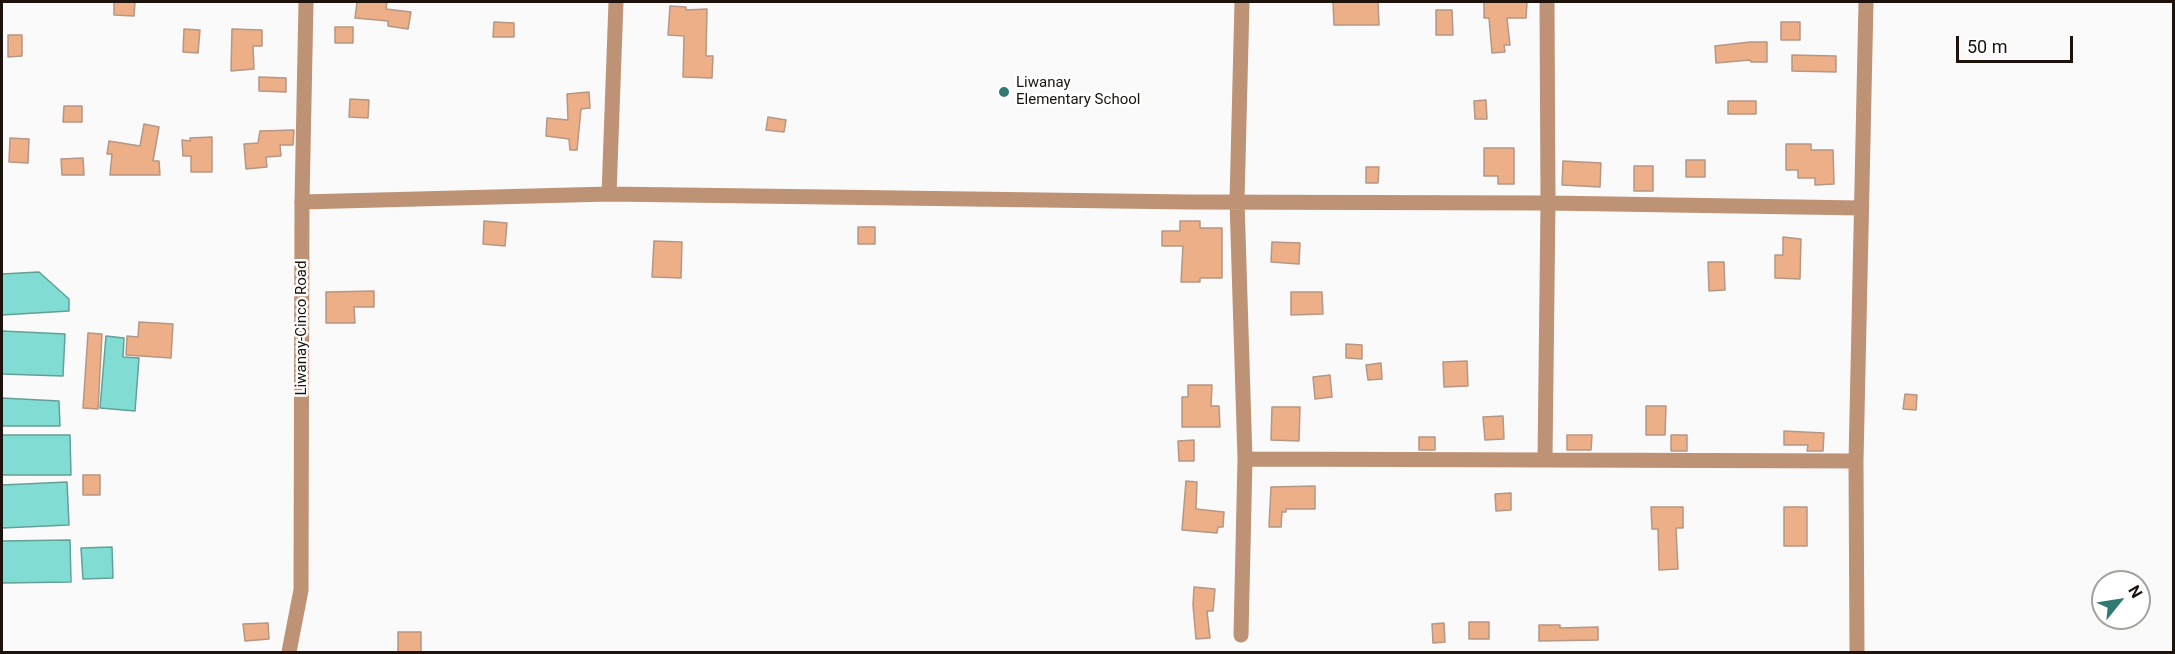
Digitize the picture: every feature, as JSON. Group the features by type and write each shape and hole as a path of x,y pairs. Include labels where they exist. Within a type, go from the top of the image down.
{"street":[{"name":"Liwanay-Cinco Road","path":"289,652 301,590 302,202 306,2"},
{"path":"609,194 616,2"},
{"path":"1241,635 1245,459 1237,201 1242,2"},
{"path":"1545,460 1548,202 1546,2"},
{"path":"1857,652 1856,461 1866,2"},
{"path":"302,202 609,194 914,200 1548,202 1861,208"},
{"path":"1245,459 1856,461"}],"water":[{"path":"39,272 69,299 69,311 2,315 2,274"},
{"path":"2,331 65,334 63,376 2,374"},
{"path":"106,336 124,338 123,357 139,358 135,411 100,408"},
{"path":"2,398 59,401 60,426 2,426"},
{"path":"2,435 70,435 71,475 2,475"},
{"path":"67,482 69,525 2,528 2,485"},
{"path":"70,540 71,582 2,583 2,541"},
{"path":"112,547 113,578 83,579 81,548"}],"building":[{"path":"114,2 135,2 134,16 114,15"},
{"path":"357,2 387,2 386,9 411,12 408,29 388,26 388,21 355,18"},
{"path":"1333,2 1378,2 1379,25 1334,25"},
{"path":"1484,2 1527,2 1526,18 1507,18 1510,45 1504,45 1505,52 1492,53 1489,18 1484,18"},
{"path":"670,6 686,7 686,10 707,9 706,56 713,56 712,78 683,77 684,36 668,35"},
{"path":"1436,10 1452,10 1453,35 1436,35"},
{"path":"494,22 514,23 514,37 493,37"},
{"path":"1781,22 1800,22 1800,40 1781,40"},
{"path":"335,27 353,27 353,43 335,43"},
{"path":"184,29 200,30 198,53 183,52"},
{"path":"232,29 262,30 262,46 253,46 254,69 231,71"},
{"path":"8,35 22,35 22,56 8,57"},
{"path":"1767,42 1767,62 1751,62 1750,60 1716,63 1715,46"},
{"path":"1792,55 1836,56 1836,72 1792,71"},
{"path":"259,77 286,78 286,92 259,91"},
{"path":"589,92 590,108 581,109 577,150 570,150 569,139 546,136 547,118 568,120 567,94"},
{"path":"350,99 369,100 368,118 349,117"},
{"path":"1486,100 1487,119 1475,119 1474,101"},
{"path":"1728,101 1756,101 1756,114 1728,114"},
{"path":"64,106 82,106 82,122 63,122"},
{"path":"768,117 786,120 784,132 766,130"},
{"path":"144,124 159,127 153,161 159,161 160,175 110,175 112,154 107,154 109,141 140,146"},
{"path":"294,130 293,145 280,145 281,156 266,157 267,167 246,169 244,144 258,143 260,131"},
{"path":"212,137 212,172 191,172 191,156 183,156 182,140"},
{"path":"10,138 29,139 28,163 9,162"},
{"path":"1786,144 1811,144 1811,150 1833,150 1834,184 1815,185 1815,178 1798,178 1798,170 1786,170"},
{"path":"1484,148 1514,148 1514,184 1498,184 1498,176 1484,176"},
{"path":"83,158 84,175 62,175 61,159"},
{"path":"1686,160 1705,160 1705,177 1686,177"},
{"path":"1563,161 1601,163 1600,187 1562,185"},
{"path":"1634,166 1653,166 1653,191 1634,191"},
{"path":"1366,167 1379,167 1378,183 1366,183"},
{"path":"484,221 507,223 505,246 483,244"},
{"path":"1180,221 1200,221 1200,228 1222,228 1222,278 1200,278 1200,282 1181,282 1183,246 1162,246 1162,231 1180,231"},
{"path":"858,227 875,227 875,244 858,244"},
{"path":"1783,237 1801,239 1800,279 1775,278 1775,255 1783,255"},
{"path":"654,241 682,242 681,278 652,277"},
{"path":"1272,242 1300,243 1299,264 1271,262"},
{"path":"1708,262 1724,262 1725,290 1709,291"},
{"path":"374,291 374,307 354,307 355,323 326,323 326,292"},
{"path":"1291,292 1322,292 1323,314 1291,315"},
{"path":"139,322 173,324 171,358 126,355 127,336 138,337"},
{"path":"88,333 102,334 98,409 83,408"},
{"path":"1346,344 1362,345 1362,359 1346,358"},
{"path":"1467,361 1468,386 1444,387 1443,362"},
{"path":"1381,363 1382,379 1368,380 1366,365"},
{"path":"1330,375 1332,397 1315,399 1313,377"},
{"path":"1188,385 1212,385 1211,406 1219,406 1220,427 1182,427 1182,397 1188,397"},
{"path":"1905,394 1917,395 1916,410 1903,409"},
{"path":"1646,406 1666,406 1665,435 1646,435"},
{"path":"1272,407 1300,407 1299,441 1271,440"},
{"path":"1503,416 1504,439 1485,440 1483,417"},
{"path":"1784,431 1824,433 1823,451 1807,451 1808,445 1784,445"},
{"path":"1567,435 1592,435 1591,450 1567,450"},
{"path":"1671,435 1687,435 1687,451 1671,451"},
{"path":"1419,437 1435,437 1435,450 1419,450"},
{"path":"1194,440 1194,461 1179,461 1178,441"},
{"path":"83,475 100,475 100,495 83,495"},
{"path":"1186,481 1197,482 1196,509 1224,512 1223,527 1218,527 1217,533 1182,530"},
{"path":"1315,486 1315,509 1286,509 1286,512 1282,512 1281,527 1269,527 1271,487"},
{"path":"1511,493 1511,510 1496,511 1495,494"},
{"path":"1651,507 1683,507 1683,528 1676,528 1678,569 1659,570 1658,529 1652,529"},
{"path":"1784,507 1807,507 1807,546 1784,546"},
{"path":"1194,587 1215,589 1213,611 1207,611 1210,638 1196,639"},
{"path":"1469,622 1489,622 1489,639 1469,639"},
{"path":"268,623 269,639 245,641 243,624"},
{"path":"1444,623 1445,642 1433,643 1432,624"},
{"path":"1539,625 1560,625 1560,628 1598,627 1598,640 1539,641"},
{"path":"398,632 421,632 421,652 398,652"}],"place":[{"name":"Liwanay Elementary School","path":"1004,92"}]}
